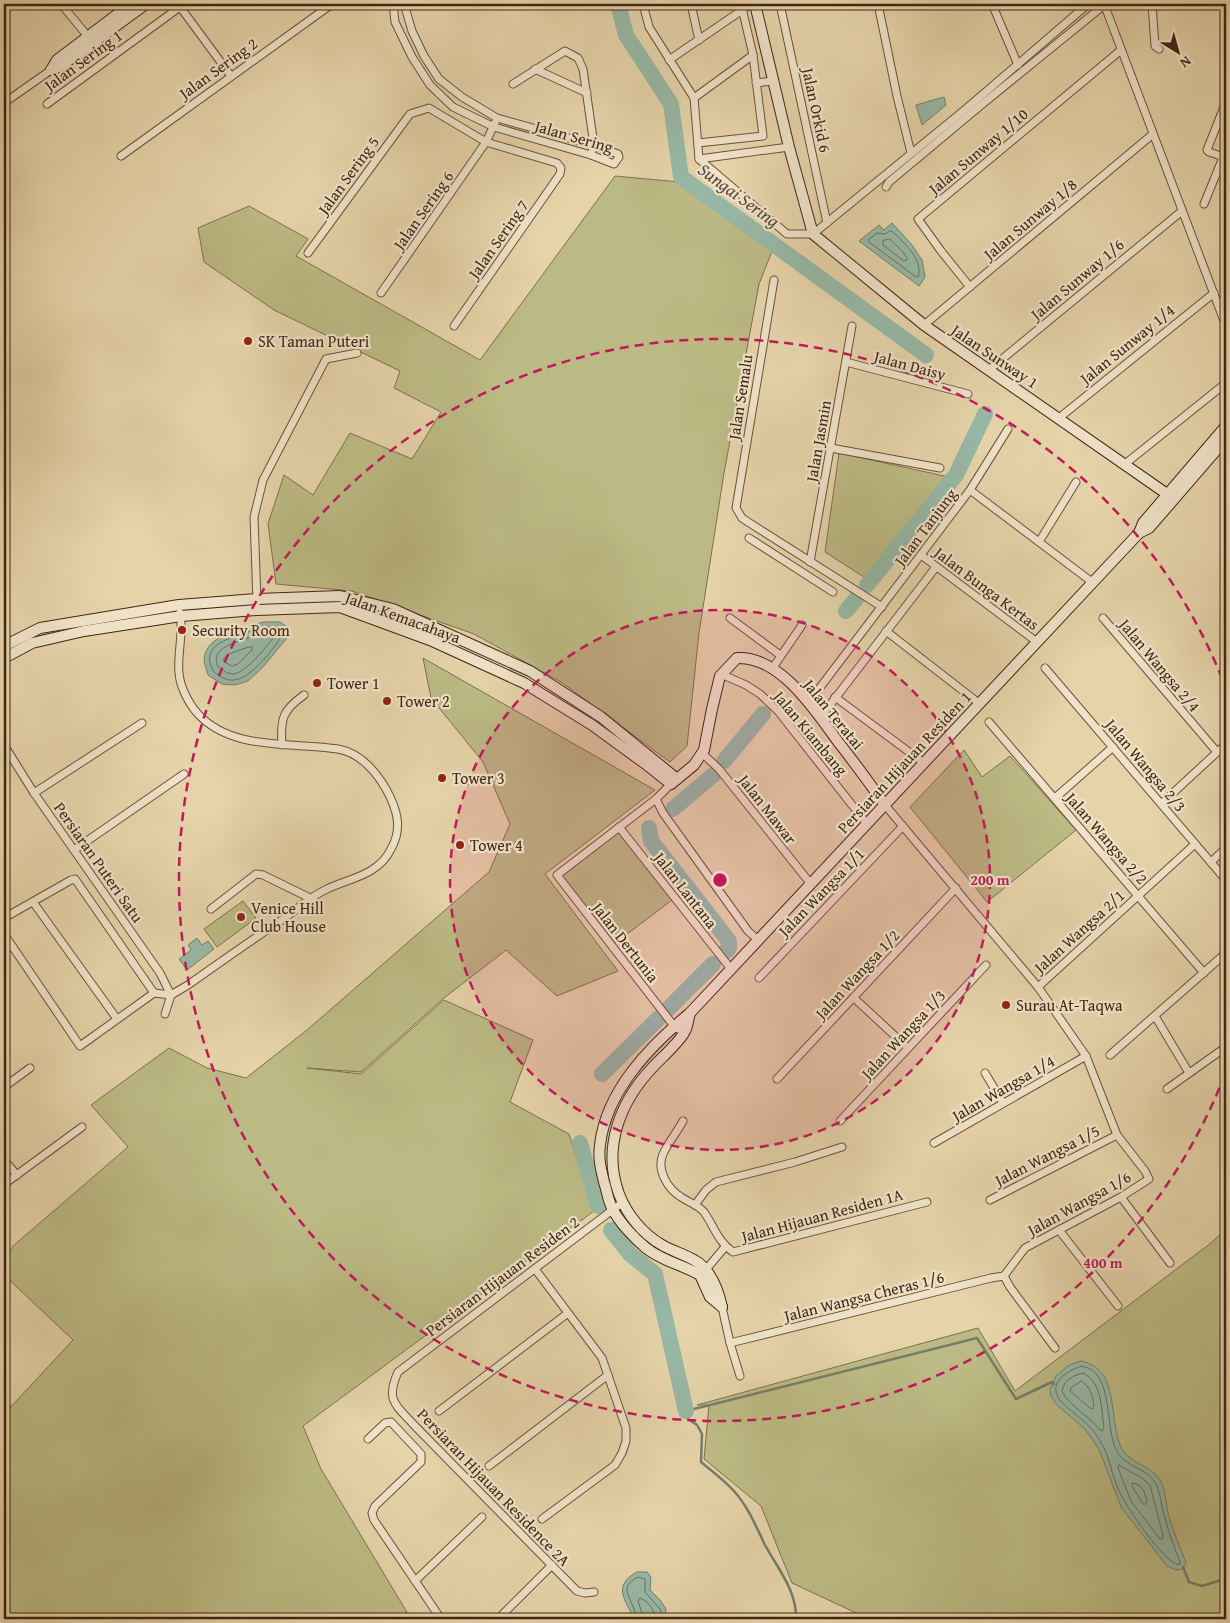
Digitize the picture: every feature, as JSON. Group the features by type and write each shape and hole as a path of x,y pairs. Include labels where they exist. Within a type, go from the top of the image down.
{"street":[{"path":"61,4 90,40"},
{"path":"4,103 51,70 62,66 131,4"},
{"path":"90,40 146,4"},
{"name":"Jalan Sering 2","path":"121,156 332,4"},
{"name":"Jalan Sering","path":"393,4 395,22 412,57 430,85 453,108 494,127 591,155 614,164 620,157 618,154 594,145 497,118 462,96 439,79 424,56 412,31 404,4"},
{"path":"643,4 649,27 694,98 699,159 787,234 813,234 1018,65 1088,4"},
{"path":"691,4 699,40"},
{"path":"669,60 699,40 742,6 751,4"},
{"path":"755,4 789,147 813,234"},
{"name":"Jalan Orkid 6","path":"780,4 827,223"},
{"path":"878,4 911,153"},
{"path":"992,4 1018,65"},
{"path":"1152,4 1155,46 1159,49"},
{"path":"181,5 231,76"},
{"name":"Jalan Sering 1","path":"47,104 181,5"},
{"path":"698,143 762,136 753,55 742,6"},
{"path":"886,187 889,182 980,106 1103,6 1106,9 1226,326"},
{"name":"Jalan Sunway 1/10","path":"970,286 941,251 918,218 1121,50"},
{"path":"513,84 565,51 578,58 583,69 594,145 591,155"},
{"path":"694,98 753,55"},
{"path":"535,69 587,93"},
{"path":"756,83 773,80"},
{"path":"1204,204 1225,154 1209,152 1207,150 1226,102"},
{"name":"Jalan Sering 5","path":"308,253 410,114 429,108 486,142"},
{"name":"Jalan Sering 6","path":"382,294 486,142 497,118"},
{"name":"Jalan Sunway 1/8","path":"924,325 1153,134"},
{"name":"Jalan Sering 7","path":"454,326 560,174 561,168 557,163 486,142"},
{"path":"699,159 789,147"},
{"name":"Jalan Sunway 1/6","path":"990,369 1182,211"},
{"name":"Jalan Sunway 1","path":"813,234 924,325 1168,494"},
{"name":"Jalan Semalu","path":"774,280 736,508 742,518 810,562"},
{"name":"Jalan Sunway 1/4","path":"1059,418 1214,293"},
{"name":"Jalan Jasmin","path":"810,562 852,326"},
{"path":"257,610 254,517 263,480 326,359 357,353"},
{"name":"Jalan Daisy","path":"846,362 968,394"},
{"path":"1125,464 1226,383"},
{"path":"970,490 1008,429"},
{"path":"1163,505 1157,486 1179,487 1225,433"},
{"path":"831,448 940,468"},
{"path":"1040,542 1076,482"},
{"name":"Persiaran Hijauan Residen 1","path":"1163,505 1168,494 1179,487"},
{"name":"Persiaran Hijauan Residen 1","path":"722,1307 712,1277 654,1254 637,1240 613,1210 602,1172 600,1146 602,1130 617,1093 644,1058 674,1026 690,1013 980,704 1139,532 1142,523 1163,505 1179,487"},
{"name":"Jalan Tanjung","path":"809,702 970,490 1092,582"},
{"path":"749,538 833,592"},
{"name":"Jalan Bunga Kertas","path":"921,555 1037,642"},
{"path":"810,562 882,606"},
{"path":"820,718 936,566"},
{"name":"Jalan Kemacahaya","path":"4,646 40,628 257,599 340,596 393,609 530,671 601,717 674,782"},
{"name":"Jalan Kemacahaya","path":"4,658 32,643 180,610 340,607 430,640 524,683 592,725 674,782"},
{"path":"4,934 80,1046 154,993 171,995 188,985 325,890 362,876 379,866 391,850 398,831 398,818 392,800 369,765 355,755 340,749 282,745 241,739 213,727 197,713 186,697 178,674 180,610"},
{"path":"730,618 780,654"},
{"name":"Jalan Wangsa 2/4","path":"1102,618 1217,752"},
{"path":"772,669 780,654 802,625"},
{"path":"886,631 980,704"},
{"name":"Jalan Teratai","path":"721,674 737,658 748,658 757,660 786,678 809,702 885,805"},
{"name":"Jalan Wangsa 2/3","path":"1045,668 1226,880"},
{"path":"619,827 656,799 694,765 702,753 721,674"},
{"name":"Jalan Kiambang","path":"721,674 746,684 778,711 867,824"},
{"path":"282,745 284,714 291,704 304,695"},
{"path":"835,697 924,763"},
{"name":"Jalan Wangsa 2/2","path":"989,722 1204,972"},
{"path":"34,793 142,723"},
{"name":"Persiaran Puteri Satu","path":"4,744 34,793 160,974 171,995"},
{"path":"1161,804 1226,744"},
{"path":"1055,798 1113,748"},
{"name":"Jalan Mawar","path":"702,753 719,769 810,883"},
{"path":"74,850 184,774"},
{"path":"656,799 663,812 748,931 758,940"},
{"path":"885,805 1038,987 1086,1056 1117,1135"},
{"name":"Jalan Wangsa 1/1","path":"759,978 903,826"},
{"name":"Jalan Dertunia","path":"619,827 557,875 674,1026 685,1033"},
{"name":"Jalan Lantana","path":"619,827 731,969"},
{"name":"Jalan Wangsa 2/1","path":"1038,987 1195,844"},
{"path":"1211,862 1226,848"},
{"path":"211,909 256,874 263,875 312,899"},
{"path":"4,918 71,880 75,880 154,993"},
{"name":"Jalan Wangsa 1/2","path":"777,1079 956,888"},
{"path":"33,902 117,1019"},
{"path":"1110,1056 1226,953"},
{"name":"Jalan Wangsa 1/3","path":"840,1121 986,966"},
{"path":"165,1014 171,995"},
{"path":"854,998 908,1048"},
{"name":"Persiaran Hijauan Residen 1","path":"690,1013 685,1033 651,1069 628,1099 614,1134 613,1167 619,1194 635,1221 652,1239 671,1250 693,1259 703,1273"},
{"path":"1155,1016 1189,1073"},
{"path":"1166,1089 1226,1047"},
{"name":"Jalan Wangsa 1/4","path":"934,1143 1086,1056"},
{"path":"4,1087 30,1068"},
{"path":"985,1073 1003,1103"},
{"path":"617,1093 628,1099"},
{"path":"683,1121 662,1156 662,1171 669,1187 704,1213 725,1247 703,1273"},
{"path":"7,1182 82,1127"},
{"name":"Jalan Wangsa 1/6","path":"1004,1276 1025,1248 1121,1197 1149,1179 1146,1171 1117,1135"},
{"name":"Jalan Wangsa 1/5","path":"990,1200 1117,1135"},
{"path":"695,1205 706,1190 716,1182 842,1148"},
{"path":"4,1160 17,1175"},
{"path":"1121,1197 1170,1263"},
{"name":"Persiaran Hijauan Residen 2","path":"392,1384 398,1372 623,1202"},
{"name":"Jalan Hijauan Residen 1A","path":"725,1247 733,1252 927,1202"},
{"path":"1060,1230 1118,1306"},
{"path":"535,1269 602,1358 626,1428 626,1441 615,1466 542,1519"},
{"path":"1004,1276 1055,1348"},
{"name":"Jalan Wangsa Cheras 1/6","path":"730,1343 1004,1276"},
{"path":"722,1307 740,1376"},
{"path":"438,1411 568,1313"},
{"path":"489,1466 608,1375"},
{"name":"Persiaran Hijauan Residence 2A","path":"392,1384 392,1397 395,1404 577,1591 585,1593 594,1592"},
{"path":"368,1439 384,1423 391,1422 421,1454 421,1462 375,1506 372,1513 374,1520 441,1619"},
{"path":"415,1581 482,1517"},
{"path":"498,1619 552,1565"}],"shaded area":[{"path":"615,176 679,182 773,249 759,284 724,473 699,633 687,746 670,762 561,682 474,634 352,591 276,584 268,524 284,475 313,495 350,433 412,459 441,412 394,388 400,371 274,310 204,262 198,228 249,206 308,239 296,256 480,360"},
{"path":"839,453 949,477 867,579 825,552"},
{"path":"423,658 655,790 545,874 618,971 557,996 506,950 444,998 361,1072 307,1068 361,1074 444,1000 533,1040 510,1102 569,1134 594,1211 303,1426 321,1469 411,1619 4,1619 4,1411 7,1411 73,1340 4,1275 4,1263 13,1246 128,1147 91,1105 169,1048 207,1068 246,1078 307,1030 489,872 510,824 483,762 431,698"},
{"path":"964,750 982,777 1010,756 1076,830 987,902 910,807"},
{"path":"619,831 672,900 614,944 561,876"},
{"path":"243,901 256,918 217,947 204,929"},
{"path":"1226,1229 1226,1619 869,1619 792,1583 761,1506 704,1459 709,1405 697,1405 978,1328 1015,1391 1211,1243"}],"water":[{"path":"944,97 946,105 922,125 916,105"},
{"path":"892,223 912,245 922,260 925,277 919,286 859,241 879,225 884,230"},
{"path":"263,622 280,622 287,627 287,638 262,668 248,681 235,685 222,684 208,675 204,659 206,651 211,644 227,634"},
{"path":"197,938 202,945 208,941 214,949 187,970 179,959 191,950 188,945"},
{"path":"1081,1361 1094,1366 1103,1374 1108,1385 1115,1425 1122,1449 1130,1458 1156,1475 1162,1484 1169,1517 1186,1564 1182,1569 1176,1570 1167,1566 1121,1507 1099,1449 1085,1429 1057,1405 1051,1396 1050,1390 1056,1376 1069,1365"},
{"path":"637,1572 647,1572 651,1577 650,1590 666,1609 665,1619 634,1619 624,1599 623,1588 629,1577"}],"waterway":[{"name":"Sungai Sering","path":"618,4 626,35 671,104 681,177 926,355"},
{"path":"867,585 956,475 985,414"},
{"path":"846,611 856,599"},
{"path":"724,761 763,714"},
{"path":"673,809 713,775"},
{"path":"649,828 651,841 729,941 729,948 726,951"},
{"path":"667,1010 713,964"},
{"path":"602,1074 660,1017"},
{"path":"580,1143 598,1206"},
{"path":"611,1230 630,1254 655,1274 686,1411"},
{"path":"796,1619 790,1589 747,1508 729,1486 701,1462 702,1434 697,1425 688,1419 686,1411 977,1338 1016,1399 1052,1382 1054,1384"},
{"path":"1183,1567 1189,1582 1202,1586 1226,1580"}],"place":[{"name":"SK Taman Puteri","path":"248,341"},
{"name":"Security Room","path":"182,630"},
{"name":"Tower 1","path":"317,683"},
{"name":"Tower 2","path":"387,701"},
{"name":"Tower 3","path":"442,778"},
{"name":"Tower 4","path":"460,845"},
{"name":"Venice Hill Club House","path":"241,917"},
{"name":"Surau At-Taqwa","path":"1006,1005"}]}
